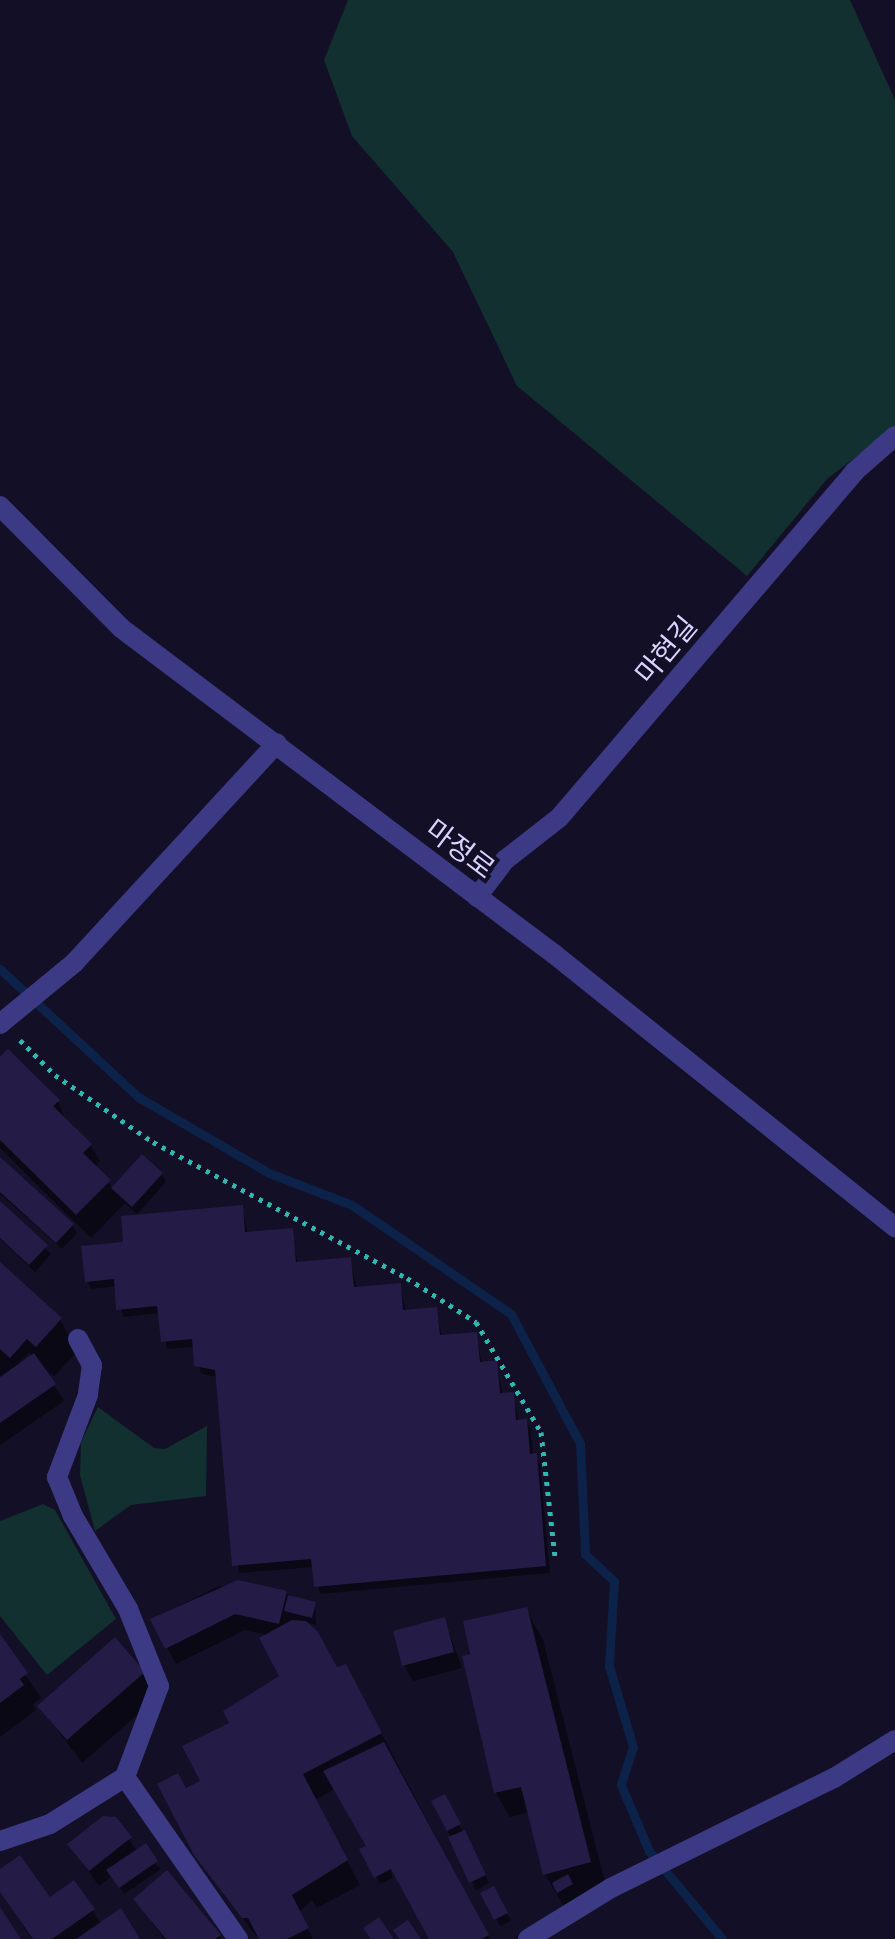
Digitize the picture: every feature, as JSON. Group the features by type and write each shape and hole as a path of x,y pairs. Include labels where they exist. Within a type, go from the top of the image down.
{"street":[{"name":"마현길","path":"477,897 505,860 559,818 854,472 895,436"},
{"name":"마정로","path":"0,506 121,628 477,897 895,1227"},
{"path":"6,1020 52,984 277,743"},
{"path":"0,1841 50,1824 125,1777 159,1686 128,1609 73,1516 57,1477 88,1395 92,1365 78,1339"},
{"path":"528,1939 626,1880 834,1778 895,1740"},
{"path":"125,1777 238,1939"}],"path":[{"path":"6,1020 55,1075 153,1142 407,1278 476,1322 541,1432 555,1556"}],"green space":[{"path":"348,0 850,0 895,100 895,427 827,479 747,576 517,386 453,252 352,136 324,60"},
{"path":"98,1407 154,1448 165,1449 207,1426 206,1496 131,1505 95,1531 80,1475 81,1442"},
{"path":"43,1504 55,1510 116,1619 47,1675 0,1616 0,1521"}],"building":[{"path":"8,1049 60,1100 53,1106 92,1144 83,1153 111,1180 76,1215 0,1140 0,1057"},
{"path":"142,1154 163,1173 132,1207 111,1188"},
{"path":"0,1157 74,1224 56,1243 0,1192"},
{"path":"0,1201 48,1245 29,1265 0,1238"},
{"path":"243,1205 245,1232 293,1228 296,1262 351,1257 354,1287 401,1283 403,1310 437,1307 440,1335 477,1332 480,1362 497,1360 500,1393 514,1392 516,1420 527,1419 530,1454 537,1453 546,1566 314,1587 311,1559 232,1566 215,1370 194,1366 192,1339 161,1342 157,1306 116,1310 114,1279 85,1282 81,1246 123,1242 121,1216"},
{"path":"0,1262 62,1318 36,1347 27,1339 10,1358 0,1349"},
{"path":"34,1353 56,1384 0,1423 0,1377"},
{"path":"238,1580 287,1591 279,1624 235,1614 165,1649 150,1619"},
{"path":"288,1595 316,1602 312,1618 284,1611"},
{"path":"527,1607 591,1862 543,1875 521,1787 494,1793 462,1656 470,1654 463,1621"},
{"path":"445,1617 454,1652 402,1666 393,1631"},
{"path":"292,1620 306,1621 318,1632 337,1667 346,1664 382,1733 303,1774 348,1860 292,1895 309,1928 287,1939 259,1939 248,1918 242,1918 194,1855 157,1784 178,1773 186,1788 200,1781 182,1746 229,1723 223,1711 279,1676 259,1638"},
{"path":"0,1634 28,1673 20,1679 24,1685 0,1703"},
{"path":"115,1637 145,1672 67,1740 37,1706"},
{"path":"384,1742 489,1935 482,1939 429,1939 391,1869 374,1878 359,1849 366,1846 323,1771"},
{"path":"445,1794 461,1824 447,1831 431,1801"},
{"path":"103,1816 116,1817 132,1837 89,1871 67,1844"},
{"path":"465,1830 486,1875 469,1883 448,1837"},
{"path":"146,1843 158,1861 119,1888 106,1870"},
{"path":"20,1855 50,1897 74,1880 95,1909 52,1939 33,1939 0,1892 0,1869"},
{"path":"167,1870 221,1935 215,1939 166,1939 133,1899"},
{"path":"568,1874 573,1884 557,1893 552,1883"},
{"path":"494,1886 508,1913 494,1920 480,1893"},
{"path":"0,1907 21,1939 0,1939"},
{"path":"121,1908 140,1939 76,1939"},
{"path":"379,1917 394,1939 371,1939 363,1928"},
{"path":"408,1920 421,1939 399,1939 393,1930"}],"waterway":[{"path":"0,969 138,1097 269,1173 352,1205 511,1314 580,1443 585,1554 614,1581 609,1666 633,1747 621,1785 649,1851 722,1939"}]}
